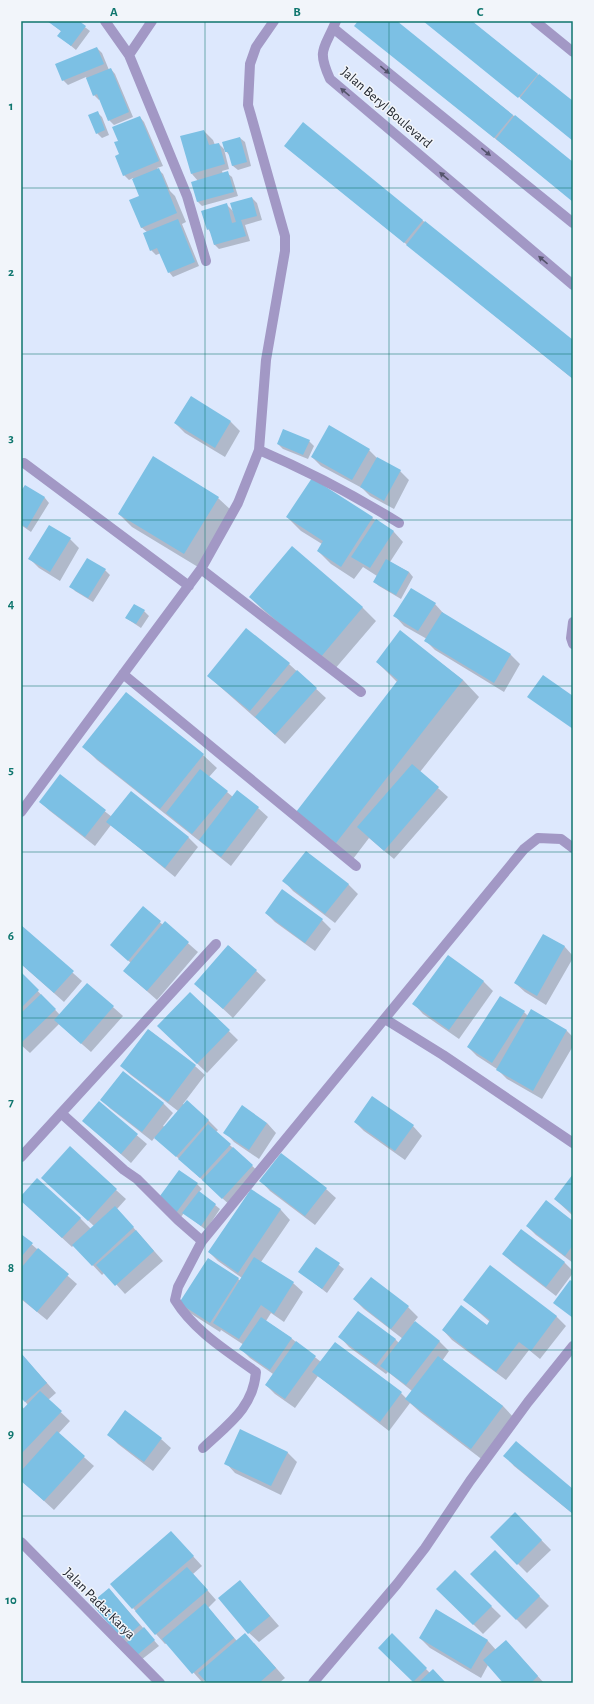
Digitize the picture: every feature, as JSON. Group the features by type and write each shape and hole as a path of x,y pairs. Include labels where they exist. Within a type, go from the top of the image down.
{"street":[{"path":"105,21 129,55 187,196 206,261"},
{"path":"129,55 152,21"},
{"path":"21,812 201,569 238,503 259,450 266,360 285,251 285,236 248,104 250,64 256,47 274,21"},
{"path":"535,21 573,52"},
{"name":"Jalan Beryl Boulevard","path":"573,223 335,24 322,51 323,63 330,79 573,285"},
{"path":"259,450 299,467 336,486 399,523"},
{"path":"24,463 189,586"},
{"path":"201,569 361,692"},
{"path":"572,641 573,622"},
{"path":"123,674 356,866"},
{"path":"203,1448 242,1411 255,1386 256,1372 204,1334 182,1311 175,1300 178,1287 202,1241 524,849 538,838 561,839 573,848"},
{"path":"21,1157 216,944"},
{"path":"384,1019 449,1060 573,1143"},
{"path":"60,1114 124,1170 137,1179 178,1220 202,1241"},
{"path":"313,1683 397,1584 425,1548 470,1481 510,1426 573,1346"},
{"name":"Jalan Padat Karya","path":"21,1542 160,1683"}],"building":[{"path":"47,21 79,21 86,26 71,46 57,36 61,31"},
{"path":"358,21 397,21 513,115 494,138 354,26"},
{"path":"423,21 472,21 538,74 518,98"},
{"path":"97,47 104,64 62,81 55,64"},
{"path":"111,68 129,112 108,121 97,94 93,96 86,78"},
{"path":"539,74 573,101 573,141 520,98"},
{"path":"98,111 105,130 96,134 88,115"},
{"path":"515,115 573,162 573,202 496,139"},
{"path":"140,116 159,161 123,176 115,156 119,154 114,142 118,141 112,127"},
{"path":"303,122 423,220 404,243 284,146"},
{"path":"204,130 209,145 219,143 225,164 191,174 180,136"},
{"path":"240,137 247,162 232,166 228,152 225,152 222,142"},
{"path":"159,168 177,213 141,228 129,200 139,196 132,179"},
{"path":"228,171 234,192 197,202 191,182"},
{"path":"252,197 257,216 241,220 246,236 214,245 201,211 227,203 232,223 236,222 230,203"},
{"path":"178,219 195,262 168,273 157,248 150,251 143,233"},
{"path":"425,221 573,340 573,379 406,245"},
{"path":"191,396 231,421 215,448 174,423"},
{"path":"329,425 370,449 352,480 311,457"},
{"path":"283,429 310,440 303,455 277,444"},
{"path":"153,456 219,497 184,554 118,514"},
{"path":"377,457 401,470 384,501 360,487"},
{"path":"312,478 373,517 341,567 317,551 323,541 286,517"},
{"path":"25,485 45,497 27,528 21,524 21,491"},
{"path":"376,519 394,531 370,568 351,557"},
{"path":"49,525 71,538 50,572 28,559"},
{"path":"292,546 363,607 320,658 249,597"},
{"path":"87,558 106,569 88,598 69,587"},
{"path":"386,559 409,572 396,595 373,582"},
{"path":"411,588 436,603 418,631 393,616"},
{"path":"134,604 145,610 136,624 125,618"},
{"path":"442,612 511,654 494,683 424,641"},
{"path":"246,628 290,663 250,711 207,676"},
{"path":"400,630 463,680 336,843 296,812 398,680 376,662"},
{"path":"297,670 317,688 275,735 255,717"},
{"path":"543,675 573,696 573,729 527,697"},
{"path":"126,692 204,754 160,809 82,747"},
{"path":"412,764 439,787 384,851 357,827"},
{"path":"200,769 228,791 192,834 166,813"},
{"path":"60,774 106,810 85,837 39,802"},
{"path":"237,790 259,807 221,857 199,840"},
{"path":"131,791 189,837 165,868 106,822"},
{"path":"306,851 349,884 325,914 282,881"},
{"path":"282,889 323,919 305,943 265,913"},
{"path":"143,906 161,921 128,961 110,945"},
{"path":"165,921 189,942 147,991 123,971"},
{"path":"21,925 74,971 54,993 21,964"},
{"path":"543,934 565,946 537,996 514,983"},
{"path":"228,945 257,970 223,1009 194,984"},
{"path":"448,955 484,981 449,1030 412,1004"},
{"path":"21,972 39,990 21,1008"},
{"path":"87,983 114,1006 81,1044 54,1020"},
{"path":"190,992 230,1030 197,1064 157,1026"},
{"path":"41,994 56,1009 21,1043 21,1013"},
{"path":"500,996 525,1011 492,1063 467,1047"},
{"path":"531,1009 567,1030 533,1091 496,1070"},
{"path":"148,1029 196,1065 168,1102 120,1066"},
{"path":"123,1071 164,1103 142,1132 100,1100"},
{"path":"372,1096 414,1125 395,1151 354,1122"},
{"path":"187,1100 209,1120 176,1157 154,1138"},
{"path":"99,1101 138,1134 121,1154 82,1121"},
{"path":"242,1105 267,1123 249,1150 223,1133"},
{"path":"208,1124 231,1144 200,1178 178,1159"},
{"path":"70,1146 117,1189 88,1221 41,1178"},
{"path":"233,1147 253,1165 222,1199 202,1180"},
{"path":"281,1153 327,1188 305,1216 259,1181"},
{"path":"179,1170 198,1183 176,1213 157,1200"},
{"path":"573,1174 573,1214 554,1199"},
{"path":"37,1178 81,1218 62,1238 21,1201 21,1196"},
{"path":"251,1189 281,1209 238,1273 208,1252"},
{"path":"199,1191 216,1204 201,1226 182,1213"},
{"path":"546,1200 573,1221 573,1245 565,1256 526,1226"},
{"path":"115,1206 134,1227 92,1266 72,1245"},
{"path":"521,1229 565,1262 546,1287 502,1254"},
{"path":"136,1230 154,1251 115,1286 96,1265"},
{"path":"21,1234 33,1243 21,1257"},
{"path":"316,1247 340,1263 322,1289 298,1272"},
{"path":"38,1248 69,1274 37,1312 21,1298 21,1268"},
{"path":"254,1257 294,1282 274,1314 261,1305 239,1339 213,1323"},
{"path":"208,1258 239,1278 210,1323 179,1303"},
{"path":"490,1265 557,1316 531,1351 519,1342 496,1372 442,1330 461,1305 487,1325 490,1320 463,1300"},
{"path":"371,1277 409,1306 391,1329 353,1299"},
{"path":"570,1280 573,1282 573,1318 553,1303"},
{"path":"358,1311 396,1339 376,1365 338,1337"},
{"path":"261,1317 292,1338 270,1370 239,1349"},
{"path":"415,1321 440,1341 406,1385 380,1366"},
{"path":"296,1341 316,1356 285,1399 265,1385"},
{"path":"335,1342 402,1392 380,1422 312,1372"},
{"path":"21,1353 47,1383 25,1402 21,1398"},
{"path":"438,1356 503,1406 471,1449 405,1399"},
{"path":"40,1391 62,1411 21,1454 21,1411"},
{"path":"125,1410 162,1438 144,1462 107,1435"},
{"path":"240,1429 288,1452 271,1486 224,1464"},
{"path":"57,1431 85,1456 44,1501 21,1481 21,1471"},
{"path":"516,1441 573,1489 573,1514 503,1456"},
{"path":"515,1512 542,1540 517,1565 490,1537"},
{"path":"171,1531 194,1556 132,1609 110,1584"},
{"path":"495,1550 540,1596 516,1620 470,1574"},
{"path":"187,1567 208,1590 155,1635 135,1611"},
{"path":"455,1570 492,1606 473,1625 436,1589"},
{"path":"240,1580 270,1616 248,1634 218,1598"},
{"path":"109,1588 140,1625 122,1640 91,1603"},
{"path":"205,1603 234,1638 192,1674 162,1639"},
{"path":"436,1609 488,1640 471,1669 419,1638"},
{"path":"144,1627 155,1640 136,1656 126,1643"},
{"path":"245,1633 276,1668 259,1683 207,1683 198,1673"},
{"path":"392,1633 427,1668 413,1682 378,1648"},
{"path":"506,1640 538,1676 531,1683 503,1683 483,1660"},
{"path":"433,1669 446,1683 418,1683"}]}
